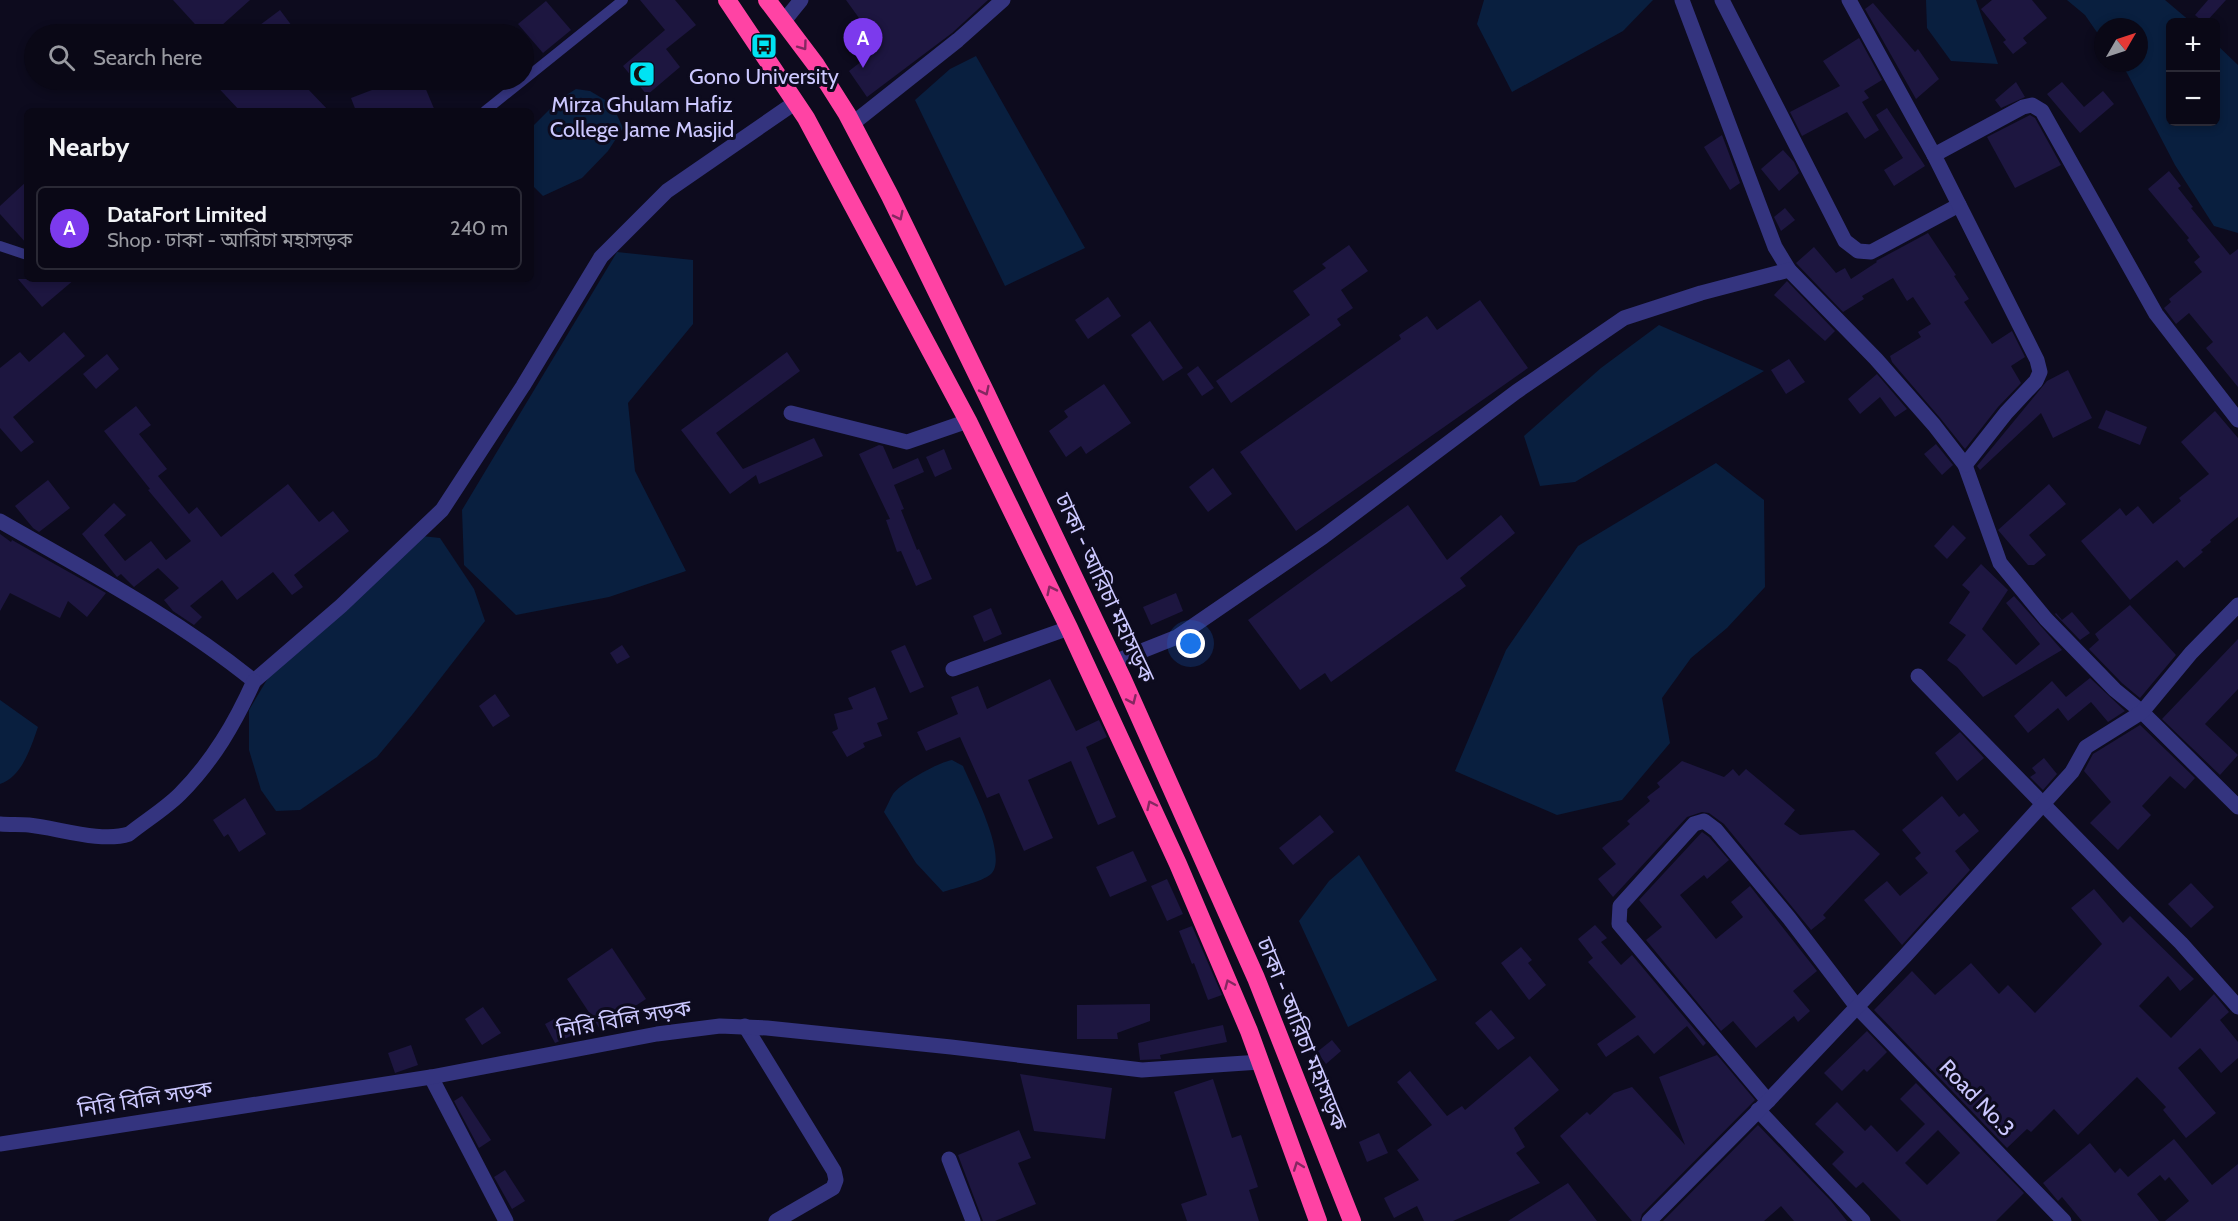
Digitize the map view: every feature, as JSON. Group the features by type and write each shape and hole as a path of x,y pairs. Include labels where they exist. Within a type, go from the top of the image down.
{"highway":[{"path":"727,0 796,102 968,421 1070,628 1178,864 1260,1062 1318,1221"},
{"name":"ঢাকা - আরিচা মহাসড়ক","path":"767,0 816,65 852,124 920,258 1114,662 1256,978 1352,1221"}],"street":[{"path":"784,21 801,0"},
{"path":"852,124 958,40 1003,0"},
{"path":"1682,0 1767,228 1789,270 1876,359 1934,425 1965,465 2000,563 2046,619 2115,690 2142,712 2238,807"},
{"path":"1722,0 1845,242 1858,251 1871,252 1959,205"},
{"path":"1849,0 1934,155 2037,360 2040,372 2036,381 2006,413 1965,465"},
{"path":"0,824 28,825 119,837 129,834 179,795 216,753 254,681 341,606 442,510 523,386 601,257 667,191 796,102"},
{"path":"1934,155 2023,106 2032,105 2042,111 2156,314 2238,420"},
{"path":"1114,662 1177,637 1323,537 1516,392 1624,318 1701,293 1789,270"},
{"path":"790,413 907,442 968,421"},
{"path":"0,521 116,586 229,661 254,681"},
{"path":"1649,1221 1906,955 2072,772 2086,747 2142,712 2191,653 2238,605"},
{"path":"953,669 1070,628"},
{"path":"1918,676 2181,943 2238,1007"},
{"name":"Road No.3","path":"1763,1105 1619,924 1620,906 1694,824 1704,821 1716,830 1789,918 1857,1007 2064,1221"},
{"path":"745,1026 834,1171 836,1180 833,1188 776,1221"},
{"name":"নিরি বিলি সড়ক","path":"0,1144 431,1077 688,1029 745,1026 951,1047 1142,1070 1260,1062"},
{"path":"431,1077 506,1221"},
{"path":"1763,1105 1863,1221"},
{"path":"949,1159 973,1221"}],"lane":[{"path":"534,72 623,0"},
{"path":"489,108 511,90"},
{"path":"0,246 24,254"}],"water":[{"path":"1484,0 1653,0 1623,31 1512,92 1477,24"},
{"path":"1926,0 1976,0 1998,64 1951,61 1927,28"},
{"path":"2067,0 2165,0 2186,18 2166,18 2166,126 2220,126 2220,48 2238,65 2238,233 2214,226 2175,165 2126,72 2148,72 2148,18 2094,18 2094,28 2085,15"},
{"path":"976,56 1085,248 1005,286 915,100 950,69"},
{"path":"576,89 590,91 612,104 623,128 608,151 582,178 543,196 534,187 534,125 560,99"},
{"path":"617,252 693,260 693,324 628,403 635,471 686,571 609,597 516,615 464,565 462,510"},
{"path":"1659,325 1764,371 1575,482 1540,486 1524,436 1601,368"},
{"path":"1716,463 1764,500 1765,587 1727,628 1691,658 1662,698 1670,743 1622,800 1557,815 1455,771 1506,650 1578,546"},
{"path":"422,536 440,538 474,589 485,621 377,757 300,810 276,811 261,790 249,750 249,710 271,673"},
{"path":"0,700 38,727 29,752 20,768 8,780 0,784"},
{"path":"952,760 963,766 987,821 995,853 995,865 987,877 943,892 916,863 884,812 897,789 930,769"},
{"path":"1359,855 1437,980 1348,1027 1299,921 1329,881"}],"building":[{"path":"173,0 250,0 223,24 195,24"},
{"path":"640,0 675,0 696,25 666,49 680,67 647,95 623,66 665,30"},
{"path":"846,0 988,0 952,33 867,97 849,71 880,47"},
{"path":"1992,0 2032,0 2047,18 2023,38 2027,43 2013,54 2003,42 2006,40 1981,9"},
{"path":"2208,0 2226,0 2210,18 2198,18 2195,15"},
{"path":"546,1 571,30 543,53 534,43 534,24 518,24"},
{"path":"1873,3 1915,52 1918,49 1939,79 1916,99 1865,9"},
{"path":"280,10 290,24 261,24"},
{"path":"1859,38 1882,80 1864,91 1869,98 1862,102 1879,130 1865,139 1847,112 1802,136 1790,112 1840,86 1823,61"},
{"path":"2016,82 2025,97 2001,108 1995,100"},
{"path":"2062,82 2084,107 2103,91 2114,104 2080,133 2047,94"},
{"path":"220,90 309,90 326,108 237,108"},
{"path":"372,90 426,90 434,108 355,108 351,98"},
{"path":"1887,108 1925,166 1894,186 1884,170 1903,158 1876,115"},
{"path":"2030,115 2035,118 2061,165 2015,188 1987,137"},
{"path":"1722,135 1740,183 1730,190 1704,147"},
{"path":"1783,150 1794,162 1799,173 1779,191 1761,169"},
{"path":"2169,171 2181,186 2178,188 2193,207 2191,208 2230,255 2238,249 2238,387 2206,348 2213,342 2189,313 2176,324 2164,308 2171,302 2169,299 2202,272 2194,262 2200,257 2187,240 2189,238 2148,189"},
{"path":"24,184 24,241 0,214 0,206"},
{"path":"1785,208 1795,220 1781,231 1774,217"},
{"path":"1928,233 1969,299 1964,302 1992,344 2012,331 2025,357 2011,366 2021,383 1998,407 1965,449 1892,362 1890,356 1921,337 1918,332 1931,324 1913,297 1907,301 1893,278 1862,296 1864,299 1843,312 1796,263 1814,247 1836,273 1845,268 1851,279 1876,261"},
{"path":"1349,245 1368,271 1341,290 1353,308 1337,319 1341,325 1231,403 1216,381 1310,315 1293,291 1326,268 1322,264"},
{"path":"18,279 24,279 24,282 71,282 42,307"},
{"path":"1787,281 1835,331 1825,341 1774,295"},
{"path":"1108,297 1121,316 1088,339 1075,320"},
{"path":"1480,300 1528,368 1296,531 1240,452 1401,339 1399,335 1427,316 1437,330"},
{"path":"1150,321 1183,368 1163,381 1131,335"},
{"path":"64,332 85,356 13,417 34,442 21,452 0,428 0,368 20,352 29,362"},
{"path":"787,352 800,371 716,433 743,469 814,438 823,456 759,484 756,475 730,494 681,430"},
{"path":"107,354 119,369 96,389 83,374"},
{"path":"1789,359 1805,382 1786,394 1771,370"},
{"path":"1198,366 1214,388 1202,396 1187,374"},
{"path":"2068,370 2092,418 2053,438 2041,413 1980,470 1977,466 2047,381"},
{"path":"1877,374 1907,409 1895,417 1880,397 1860,414 1848,399"},
{"path":"1104,384 1131,423 1086,454 1081,446 1066,457 1049,431 1068,417 1064,411"},
{"path":"136,406 151,425 139,434 167,469 158,476 189,514 197,507 221,537 288,484 319,522 333,511 349,531 294,575 303,587 292,595 273,572 237,600 222,580 190,606 202,617 194,625 173,611 164,600 179,588 158,568 134,587 121,574 117,577 82,534 114,503 126,515 104,535 125,561 151,541 166,560 191,541 148,490 150,489 104,431"},
{"path":"2106,410 2147,427 2140,445 2098,428"},
{"path":"2215,411 2238,438 2238,517 2210,540 2211,542 2201,550 2203,552 2184,568 2177,560 2130,600 2081,541 2120,508 2126,516 2138,506 2153,524 2181,501 2179,498 2209,474 2181,442"},
{"path":"1936,444 1953,465 1942,475 1924,454"},
{"path":"879,445 883,446 893,469 918,458 924,472 894,485 917,550 919,549 932,579 916,586 901,551 897,552 886,520 890,519 859,454"},
{"path":"944,449 952,469 935,477 926,457"},
{"path":"1213,468 1232,494 1208,512 1189,487"},
{"path":"48,480 70,508 39,532 15,506"},
{"path":"2049,484 2066,504 2029,535 2046,555 2034,565 2028,565 1998,530"},
{"path":"1408,505 1447,560 1501,515 1515,533 1460,578 1466,586 1331,682 1325,673 1300,690 1248,620"},
{"path":"1953,525 1966,538 1947,559 1934,546"},
{"path":"0,534 106,593 87,617 68,601 60,618 10,593 0,611"},
{"path":"1981,564 2008,590 1982,629 2016,665 2040,644 2006,603 2014,596 2062,650 1983,697 1957,667 1947,660 1966,635 1949,623 1970,592 1962,585"},
{"path":"1176,593 1183,611 1151,625 1143,607"},
{"path":"2130,605 2176,655 2140,698 2089,649 2099,640 2095,634"},
{"path":"991,608 1002,634 984,642 973,616"},
{"path":"2072,612 2090,633 2080,640 2055,614 2062,620"},
{"path":"2238,639 2238,689 2205,724 2238,755 2220,775 2162,719"},
{"path":"622,645 630,657 617,664 610,653"},
{"path":"905,645 924,687 910,693 891,651"},
{"path":"2090,678 2125,711 2108,722 2091,702 2068,721 2058,708 2028,733 2014,716 2052,681 2066,697"},
{"path":"1050,679 1076,731 1099,720 1107,737 1086,747 1116,817 1098,825 1071,761 1028,780 1053,838 1024,851 999,793 987,798 960,737 926,751 917,732 958,714 951,697 978,686 987,709"},
{"path":"875,687 888,719 877,723 882,736 863,743 865,747 847,757 832,732 838,729 834,714 853,709 848,698"},
{"path":"495,694 510,716 493,727 479,706"},
{"path":"2140,725 2195,778 2185,789 2170,776 2142,806 2151,815 2118,850 2090,823 2111,802 2084,771 2093,754"},
{"path":"1960,732 1984,758 1957,781 1935,753"},
{"path":"2044,758 2057,774 2043,790 2030,777 2036,773 2032,768"},
{"path":"1682,761 1724,777 1733,769 1739,776 1746,769 1795,810 1784,824 1800,835 1854,830 1880,854 1823,915 1826,918 1811,930 1724,824 1709,813 1702,812 1687,817 1613,897 1598,879 1616,864 1602,848 1630,824 1627,821 1650,801 1647,797 1660,787 1657,783"},
{"path":"1942,796 1959,817 1964,813 1979,831 1955,851 1970,870 1902,945 1864,900 1887,881 1900,896 1928,873 1915,858 1921,853 1902,830"},
{"path":"245,798 266,834 239,852 228,834 224,837 213,820"},
{"path":"1320,815 1334,832 1293,865 1279,848"},
{"path":"1702,832 1729,860 1707,879 1704,875 1680,895 1716,939 1743,917 1731,902 1750,886 1817,971 1793,991 1810,1011 1798,1022 1794,1016 1756,1048 1733,1021 1721,1031 1646,940 1662,927 1639,900"},
{"path":"1133,851 1147,881 1110,897 1096,867"},
{"path":"1167,879 1183,914 1167,921 1151,886"},
{"path":"2191,883 2214,907 2191,928 2168,904"},
{"path":"2094,889 2123,923 2130,916 2194,979 2180,991 2168,976 2139,1006 2171,1038 2214,994 2229,1012 2220,1020 2238,1042 2238,1058 2221,1073 2200,1048 2178,1068 2216,1113 2186,1138 2163,1110 2166,1107 2137,1077 2078,1135 2054,1109 2031,1132 2027,1129 2007,1148 1874,1010 1912,971 1935,995 1971,963 1999,994 2008,985 2035,1013 2102,944 2071,908"},
{"path":"1595,925 1607,938 1601,942 1621,965 1632,955 1706,1043 1703,1046 1687,1026 1654,1054 1638,1035 1606,1057 1597,1044 1636,1017 1588,962 1593,958 1578,939"},
{"path":"1192,926 1222,995 1208,1000 1179,931"},
{"path":"1521,947 1532,960 1528,963 1546,985 1529,1000 1501,963"},
{"path":"612,948 646,999 600,1029 567,979"},
{"path":"1150,1004 1150,1021 1117,1033 1118,1039 1077,1039 1077,1005"},
{"path":"483,1007 501,1033 482,1045 465,1019"},
{"path":"1491,1010 1515,1038 1498,1050 1475,1023"},
{"path":"562,1015 573,1035 555,1043 545,1024"},
{"path":"1223,1025 1227,1042 1160,1055 1161,1059 1140,1060 1138,1043"},
{"path":"1867,1031 1887,1052 1867,1072 1864,1069 1842,1091 1824,1073"},
{"path":"1332,1040 1341,1051 1326,1064 1317,1052"},
{"path":"411,1045 418,1065 395,1073 388,1053"},
{"path":"1717,1055 1755,1100 1642,1214 1640,1221 1632,1221 1560,1136 1587,1112 1590,1115 1614,1093 1632,1087 1685,1145 1659,1077"},
{"path":"1530,1056 1559,1090 1514,1128 1525,1147 1516,1153 1540,1183 1453,1221 1424,1221 1417,1206 1394,1218 1384,1198 1419,1180 1397,1150 1432,1125 1397,1082 1410,1071 1447,1116 1462,1106 1465,1110"},
{"path":"1020,1074 1112,1088 1105,1139 1034,1131"},
{"path":"1213,1079 1232,1138 1241,1135 1258,1187 1249,1190 1259,1221 1187,1221 1181,1204 1207,1195 1174,1092"},
{"path":"1916,1083 2024,1193 1996,1221 1901,1221 1863,1182 1856,1188 1832,1164 1844,1152 1815,1124 1837,1102 1865,1131 1871,1125 1897,1152 1925,1124 1900,1099","holes":["1938,1130 1960,1153 1927,1185 1905,1163"]},
{"path":"462,1096 491,1140 479,1148 454,1101"},
{"path":"1758,1125 1831,1201 1847,1221 1794,1221 1781,1206 1764,1221 1663,1221"},
{"path":"1019,1130 1031,1158 1018,1163 1036,1204 995,1221 983,1221 958,1155"},
{"path":"1379,1133 1388,1153 1367,1162 1359,1142"},
{"path":"2174,1139 2212,1185 2238,1164 2238,1221 2165,1221 2189,1201 2169,1177 2165,1181 2160,1175 2137,1194 2159,1221 2082,1221 2062,1197 2058,1201 2043,1183 2090,1143 2115,1173 2120,1168 2128,1177"},
{"path":"505,1170 525,1201 512,1209 494,1177"},
{"path":"1568,1183 1597,1221 1508,1221"}],"place":[{"name":"Gono University","path":"764,46"},
{"name":"DataFort Limited","path":"863,68"},
{"name":"Mirza Ghulam Hafiz College Jame Masjid","path":"642,74"}]}
